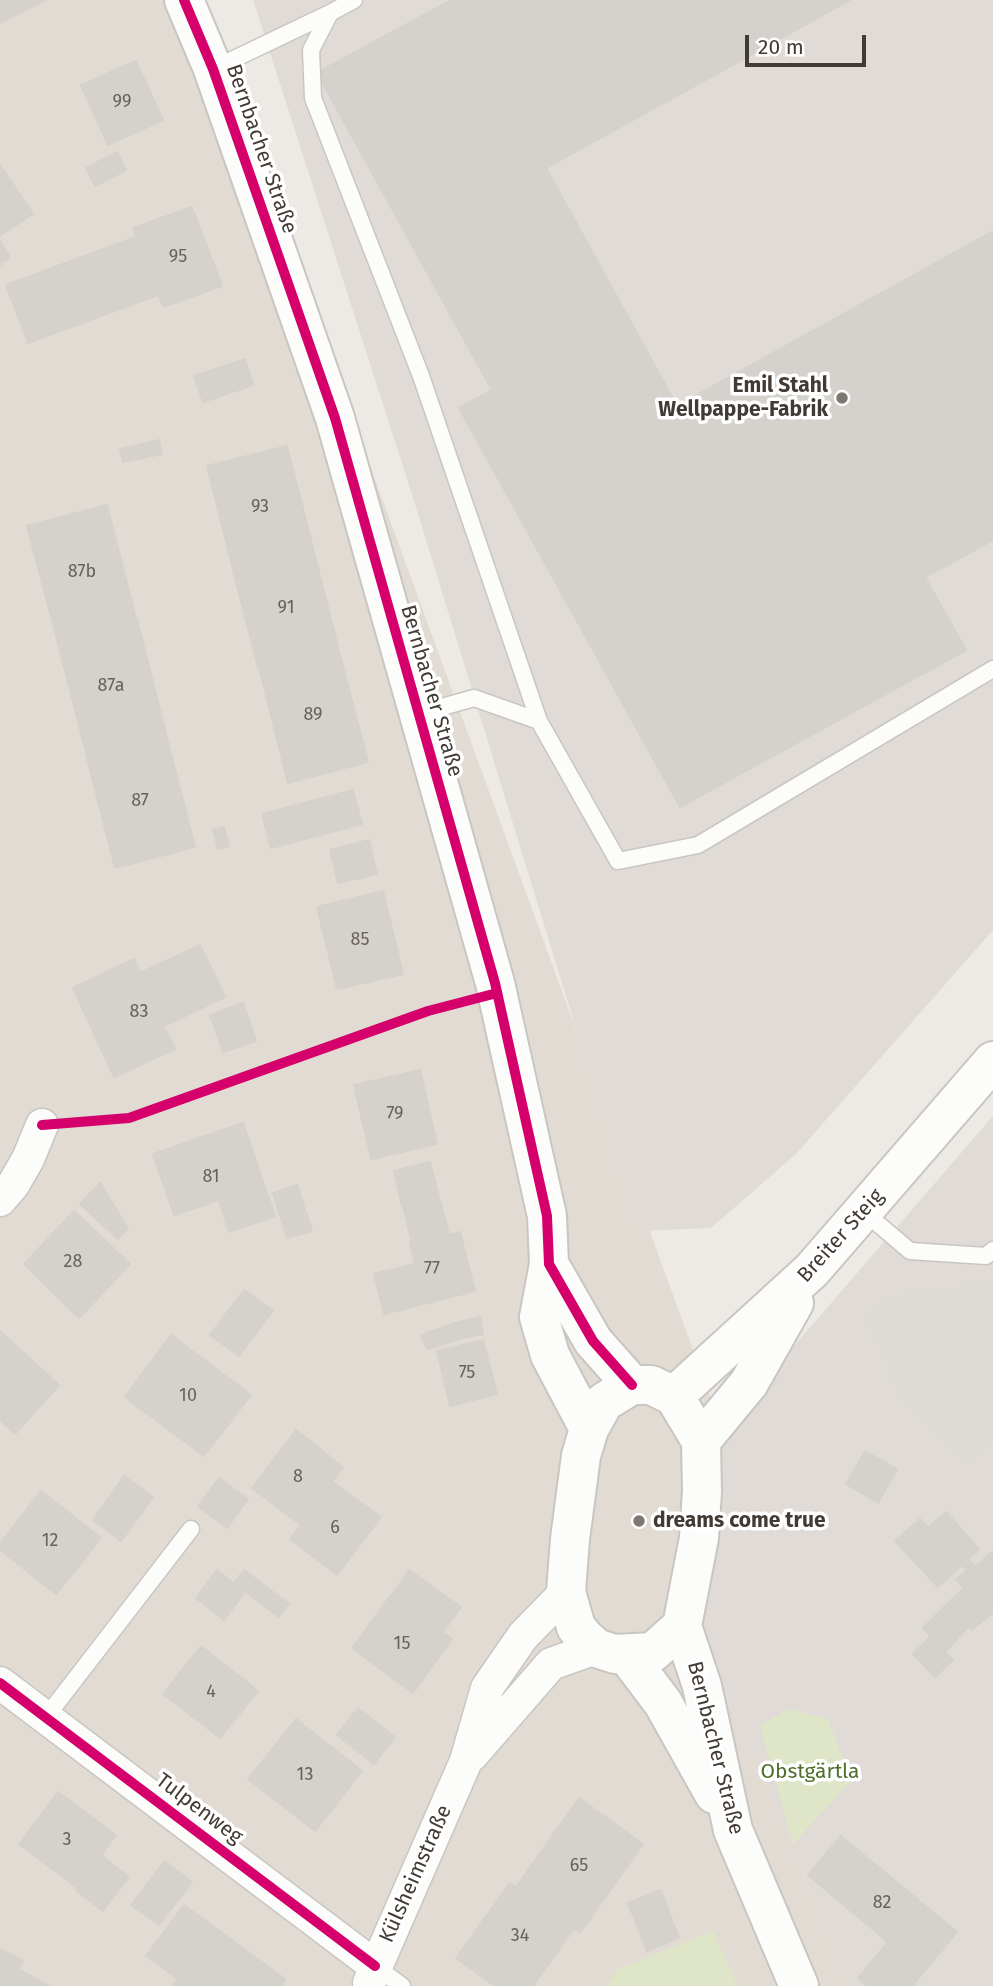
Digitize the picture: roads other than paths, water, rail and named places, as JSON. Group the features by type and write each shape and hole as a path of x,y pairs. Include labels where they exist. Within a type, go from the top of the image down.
{"street":[{"name":"Bernbacher Straße","path":"184,0 213,69 335,418 495,983 547,1216 548,1265 593,1341 632,1385"},
{"name":"Breiter Steig","path":"674,1396 812,1270 993,1061"},
{"path":"0,1200 13,1185 42,1125"},
{"path":"548,1265 539,1317 550,1355 589,1429"},
{"path":"701,1441 749,1383 812,1270"},
{"path":"611,1651 653,1652 682,1626 699,1538 701,1441 674,1396 651,1385 632,1385 604,1402 589,1429 581,1456 566,1592 576,1628 611,1651 663,1703 733,1830"},
{"name":"Külsheimstraße","path":"372,1976 466,1761 487,1688 523,1636 566,1592"},
{"name":"Bernbacher Straße","path":"682,1626 702,1686 733,1830 799,1986"},
{"name":"Külsheimstraße","path":"466,1761 551,1664 611,1651"},
{"name":"Tulpenweg","path":"0,1683 372,1976"}],"lane":[{"path":"213,69 354,0"},
{"path":"330,13 311,50 313,98 421,376 539,721 618,860 698,845 993,669"},
{"path":"417,714 474,698 539,721"},
{"path":"864,1212 910,1251 986,1256 993,1251"},
{"path":"46,1717 191,1529"},
{"path":"372,1976 402,1986"}],"place":[{"name":"Emil Stahl Wellpappe-Fabrik","path":"842,398"},
{"name":"dreams come true","path":"639,1521"}],"park label":[{"name":"Obstgärtla","path":"810,1772"}]}
